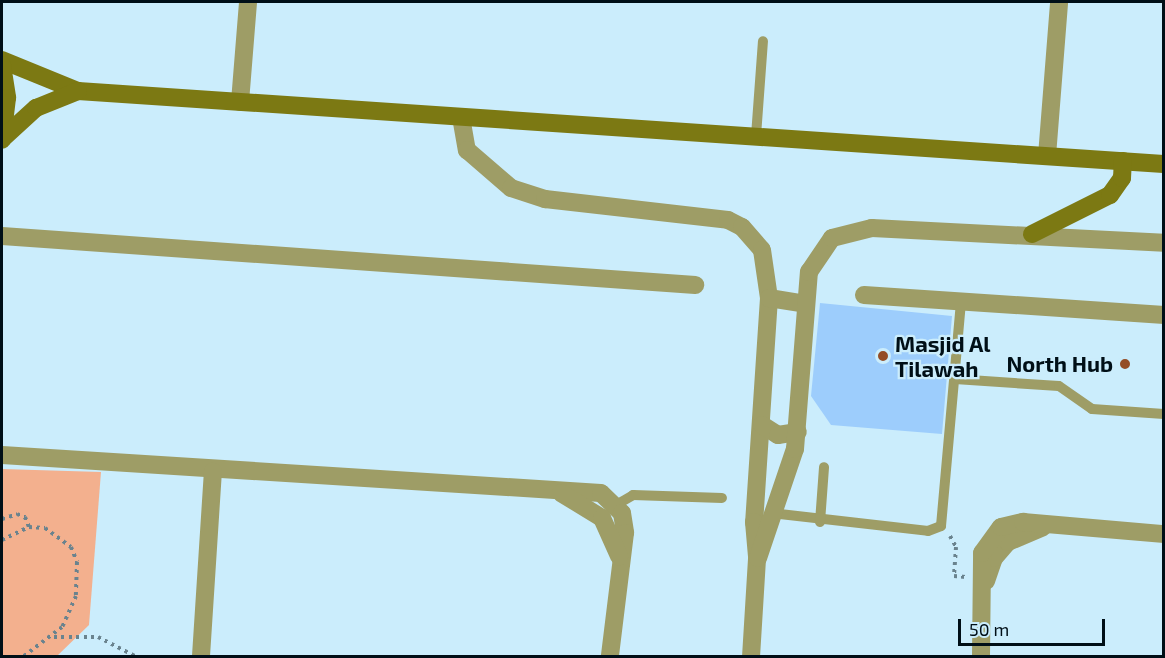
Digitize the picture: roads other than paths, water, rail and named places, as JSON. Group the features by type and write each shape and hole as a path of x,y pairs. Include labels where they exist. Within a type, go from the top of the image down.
{"street":[{"path":"240,102 248,2"},
{"path":"1047,156 1059,2"},
{"path":"2,60 78,91 1164,164"},
{"path":"2,65 7,98 2,140"},
{"path":"2,140 36,108 78,91"},
{"path":"461,117 463,141 474,159 501,182 522,193 713,217 742,227 754,237 768,264 769,298 754,522 757,559 751,657"},
{"path":"1032,234 1110,195 1122,178 1123,161"},
{"path":"757,559 771,513 792,462 798,432 806,304 814,259 832,238 844,231 872,228 1032,234 1164,243"},
{"path":"2,237 695,285"},
{"path":"864,295 1164,315"},
{"path":"769,298 806,304"},
{"path":"762,425 778,435 798,432"},
{"path":"2,455 560,493 591,490 616,505 625,532 619,556 610,657"},
{"path":"201,657 213,471"},
{"path":"560,493 602,518 619,556"},
{"path":"981,657 983,583 994,558 1008,542 1047,526 1164,534"}],"lane":[{"path":"756,136 763,42"},
{"path":"771,513 820,522 928,531 944,522 961,302"},
{"path":"955,379 1059,386 1092,409 1164,414"},
{"path":"820,522 824,468"},
{"path":"616,505 633,495 722,498"}],"place":[{"name":"Masjid Al Tilawah","path":"883,356"},
{"name":"North Hub","path":"1125,364"}]}
